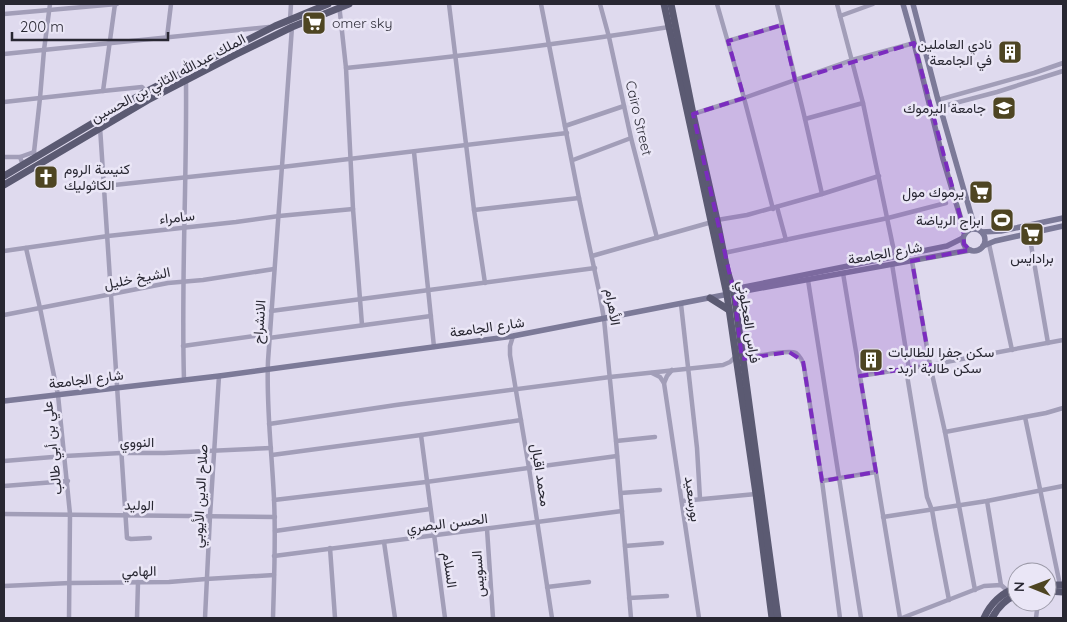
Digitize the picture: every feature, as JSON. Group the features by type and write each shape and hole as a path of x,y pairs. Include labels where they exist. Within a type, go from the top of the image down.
{"main road":[{"name":"الملك عبدالله الثاني بن الحسين","path":"4,176 23,165 35,155 186,81 328,4"},
{"name":"الملك عبدالله الثاني بن الحسين","path":"4,185 100,124 145,92 275,26 291,24 349,4"},
{"name":"فراس العجلوني","path":"664,4 727,270 772,618"},
{"name":"فراس العجلوني","path":"671,4 730,292 730,310 739,358 778,618"},
{"path":"903,4 964,235 965,246 970,250 977,250 995,241 1063,226"},
{"path":"913,4 940,108 976,229"},
{"path":"964,235 970,229 982,232 1001,231 1063,218"},
{"path":"982,232 986,245"},
{"name":"شارع الجامعة","path":"4,401 219,376 513,336 710,298 730,292 947,246 964,235"},
{"name":"شارع الجامعة","path":"730,292 808,280 970,250"},
{"path":"710,298 730,310"},
{"path":"984,618 990,607 1007,592"},
{"path":"992,618 1007,600"}],"street":[{"path":"4,157 35,155 50,4"},
{"path":"4,14 116,4 103,90"},
{"path":"166,37 171,4"},
{"name":"الانشراح","path":"273,618 275,517 267,368 279,216 292,4"},
{"path":"449,4 474,210 485,283"},
{"name":"الأهرام","path":"541,4 604,319 631,618"},
{"name":"Cairo Street","path":"600,4 609,36 631,138 657,238"},
{"path":"718,4 775,208 786,240"},
{"path":"777,4 822,194"},
{"path":"837,4 863,103 895,256"},
{"path":"840,16 873,4"},
{"path":"340,6 346,68 353,209 362,325"},
{"path":"728,41 782,25"},
{"path":"4,54 275,26"},
{"path":"346,68 456,57 669,27"},
{"path":"693,114 852,60 914,43"},
{"path":"938,100 1063,63"},
{"path":"940,108 1063,71"},
{"path":"1034,73 1036,80"},
{"path":"184,380 182,282 186,81"},
{"path":"4,102 103,90 142,88 145,92"},
{"path":"805,119 863,103"},
{"path":"565,126 624,106"},
{"path":"100,124 127,538 150,538"},
{"path":"105,186 467,146 566,133"},
{"path":"573,160 631,138"},
{"path":"414,152 434,347"},
{"path":"20,157 23,165"},
{"path":"592,256 715,221 775,208 879,176"},
{"path":"474,210 579,198"},
{"path":"724,253 888,218 946,203"},
{"name":"سامراء","path":"4,251 108,236 353,209"},
{"path":"1029,233 1048,343"},
{"path":"986,245 1012,350"},
{"name":"علي بن أبي طالب","path":"26,248 58,395 70,514 70,618"},
{"path":"912,261 930,365 960,506 975,590"},
{"path":"892,264 927,497 932,510 949,600"},
{"path":"271,311 595,268"},
{"name":"الشيخ خليل","path":"4,314 162,284 204,280 274,269"},
{"path":"842,274 901,618 990,585 1001,585"},
{"path":"808,280 861,618"},
{"path":"681,304 697,448 700,499"},
{"path":"183,346 432,316"},
{"name":"محمد اقبال","path":"513,336 509,350 552,618"},
{"path":"860,376 1063,340"},
{"path":"269,424 396,404 650,372 723,365 739,358 789,352 796,354 804,367 822,481 840,618"},
{"path":"650,372 657,375 664,383 672,370"},
{"name":"صلاح الدين الأيوبي","path":"204,618 219,376"},
{"name":"بورسعيد","path":"664,383 699,618"},
{"path":"945,432 1063,408"},
{"path":"1025,417 1062,587"},
{"path":"272,455 521,420"},
{"name":"السلام","path":"421,435 445,618"},
{"path":"616,441 655,437"},
{"name":"النووي","path":"4,461 121,453 272,448"},
{"path":"274,500 617,456"},
{"path":"822,481 876,472"},
{"path":"4,486 68,481"},
{"path":"883,517 960,506 1063,486"},
{"path":"621,493 660,490"},
{"path":"682,501 756,494"},
{"path":"987,501 1001,585 1007,590"},
{"path":"275,531 430,509"},
{"name":"الحسن البصري","path":"274,556 622,511"},
{"name":"الوليد","path":"4,514 275,517"},
{"name":"السويس","path":"487,529 492,618"},
{"path":"384,542 395,618"},
{"path":"625,546 662,543"},
{"path":"330,548 335,618"},
{"name":"الهامي","path":"4,586 169,582 206,578 274,575"},
{"path":"136,618 138,582"},
{"path":"547,587 589,582"},
{"path":"629,598 667,596"}],"highlighted area":[{"path":"782,25 795,80 914,43 963,227 964,244 970,250 912,261 930,365 860,376 876,472 822,481 803,361 789,352 742,359 734,293 693,114 744,98 728,41"}],"place":[{"name":"omer sky","path":"314,23"},
{"name":"نادي العاملين في الجامعة","path":"1010,52"},
{"name":"جامعة اليرموك","path":"1004,108"},
{"name":"كنيسة الروم الكاثوليك","path":"46,177"},
{"name":"يرموك مول","path":"981,192"},
{"name":"ابراج الرياضة","path":"1002,220"},
{"name":"برادايس","path":"1032,234"},
{"name":"سكن جفرا للطالبات - سكن طالبة اربد","path":"871,360"}]}
